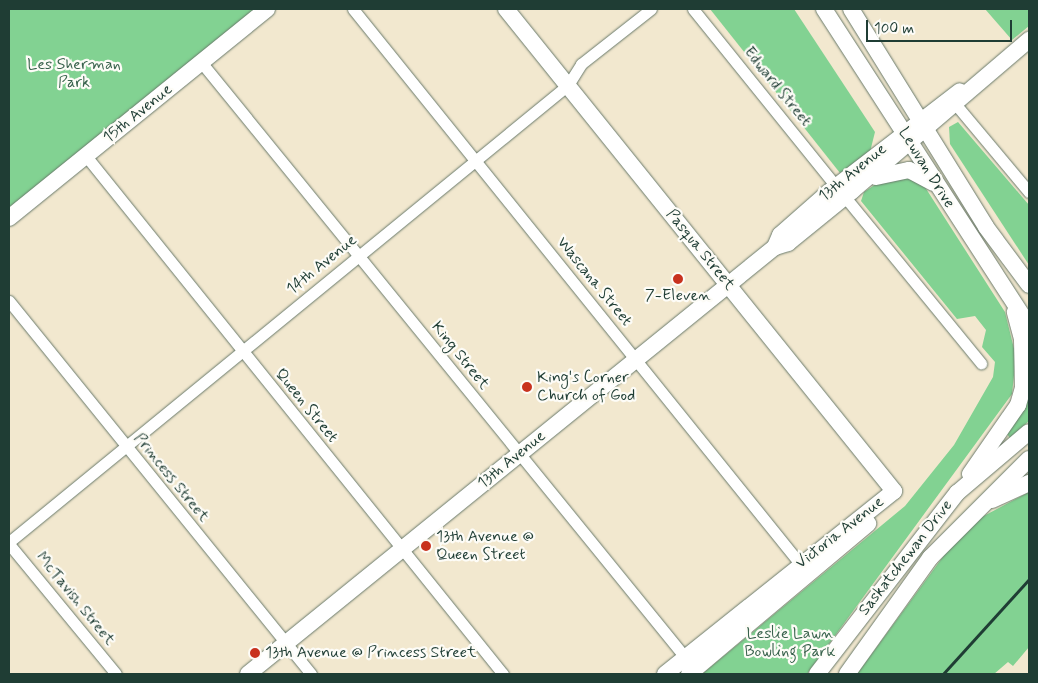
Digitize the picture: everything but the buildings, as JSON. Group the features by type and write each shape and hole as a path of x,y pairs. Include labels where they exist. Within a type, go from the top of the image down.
{"street":[{"name":"15th Avenue","path":"9,218 267,9"},
{"name":"Wascana Street","path":"353,9 804,570"},
{"name":"Pasqua Street","path":"506,9 894,491"},
{"name":"14th Avenue","path":"9,543 568,85 581,64 651,9"},
{"name":"Edward Street","path":"693,9 845,192 981,363"},
{"name":"Lewvan Drive","path":"824,9 1029,326"},
{"name":"Lewvan Drive","path":"851,9 986,226 1029,285"},
{"name":"13th Avenue","path":"248,674 728,285 775,246 780,234 845,192 907,138 1029,40"},
{"name":"King Street","path":"201,62 689,667"},
{"name":"13th Avenue","path":"924,125 957,106 989,73"},
{"path":"957,106 1029,192"},
{"name":"Queen Street","path":"86,156 502,674"},
{"path":"845,192 898,169 909,170 938,187"},
{"path":"957,493 1018,405 1024,370 1012,300"},
{"name":"Princess Street","path":"9,301 125,447 311,674"},
{"name":"Saskatchewan Drive","path":"817,674 957,493 1029,432"},
{"name":"Saskatchewan Drive","path":"847,674 930,558 1029,459"},
{"path":"981,506 1029,483"},
{"name":"Victoria Avenue","path":"665,674 689,667 894,491"},
{"name":"McTavish Street","path":"9,543 116,674"}],"green space":[{"name":"Les Sherman Park","path":"9,9 258,9 9,212"},
{"path":"710,9 794,9 875,132 870,152 840,173"},
{"path":"985,9 1029,9 1029,26 1012,40"},
{"path":"958,122 1029,205 1029,265 950,144 949,127"},
{"name":"Leslie Lawn Bowling Park","path":"907,176 923,184 1005,312 1016,357 1012,394 807,674 702,674 905,506 954,445 993,377 995,362 982,347 986,330 975,316 957,319 861,201 864,192 885,178"},
{"path":"1029,389 1029,421 1010,438 1007,434"},
{"path":"1029,492 1029,647 1013,666 1008,662 994,674 857,674 953,543 980,518"}],"railway":[{"path":"943,674 1029,579"}],"place":[{"name":"7-Eleven","path":"678,279"},
{"name":"King's Corner Church of God","path":"527,387"},
{"name":"13th Avenue @ Queen Street","path":"426,546"},
{"name":"13th Avenue @ Princess Street","path":"255,653"}]}
